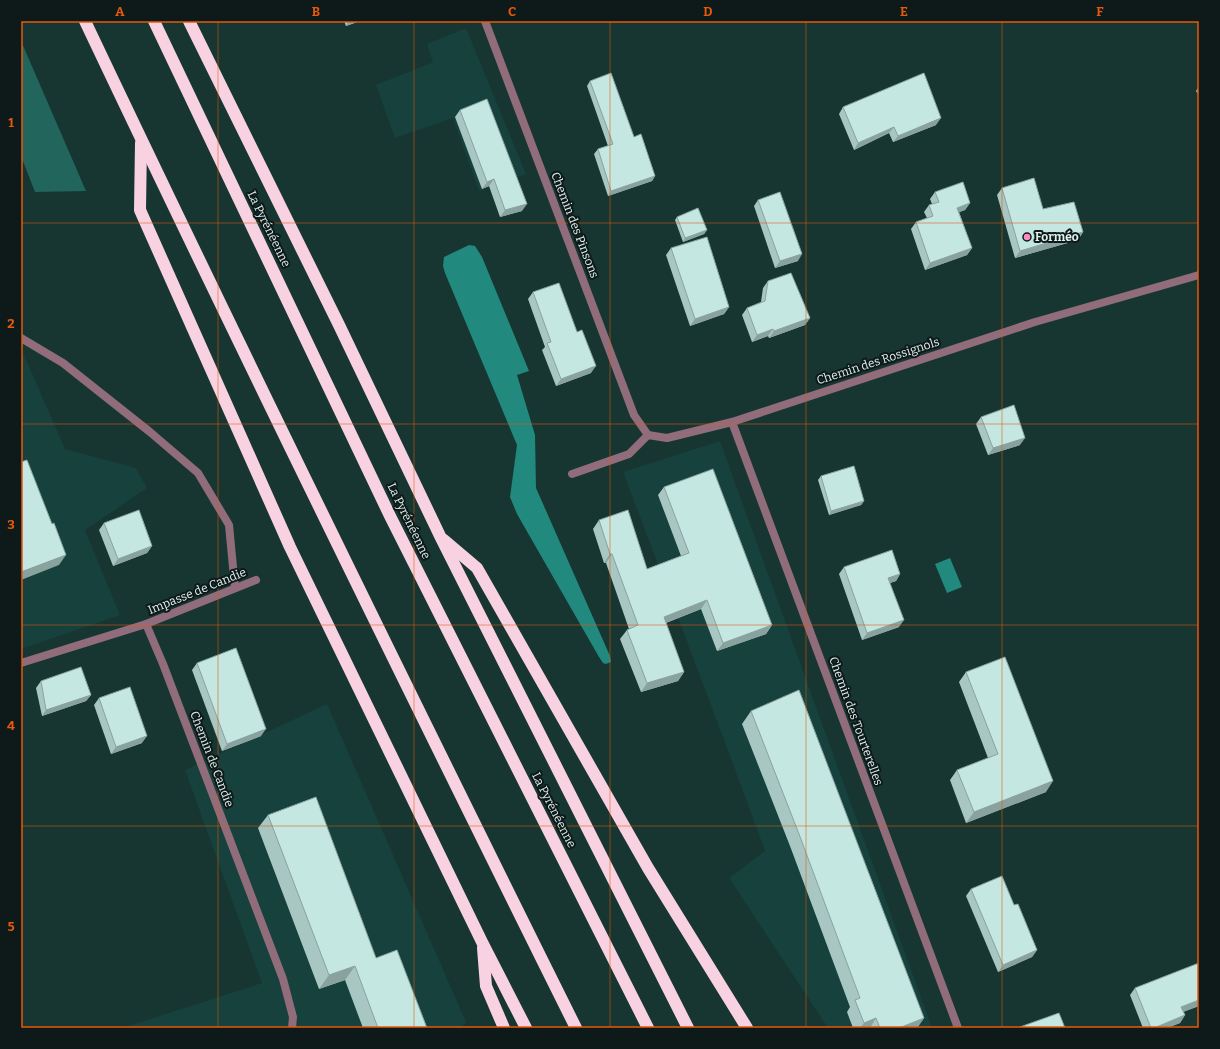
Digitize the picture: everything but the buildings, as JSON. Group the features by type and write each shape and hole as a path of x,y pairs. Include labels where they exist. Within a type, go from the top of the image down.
{"highway":[{"path":"85,21 141,139 576,1028"},
{"name":"La Pyrénéenne","path":"154,21 390,516 648,1028"},
{"path":"189,21 339,325 441,538 688,1028"},
{"path":"141,139 140,210 290,547 482,942 526,1028"},
{"path":"441,538 477,568 648,868 748,1028"},
{"path":"482,942 486,986 504,1028"}],"street":[{"name":"Chemin des Pinsons","path":"485,21 634,415 648,436"},
{"name":"Chemin des Rossignols","path":"648,436 667,438 732,422 1035,322 1199,275"},
{"path":"21,338 63,363 150,432 198,473 229,525 235,588"},
{"name":"Chemin des Tourterelles","path":"732,422 958,1028"},
{"path":"572,474 629,454 648,436"},
{"name":"Impasse de Candie","path":"146,624 256,580"},
{"path":"21,663 146,624"},
{"name":"Chemin de Candie","path":"146,624 163,664 283,979 293,1017 292,1028"}],"shaded area":[{"path":"466,28 526,174 479,191 453,118 395,138 376,85 433,62 427,44"},
{"path":"21,41 86,191 35,192 21,156"},
{"path":"469,245 475,246 482,257 529,371 517,375 535,435 536,488 610,656 611,662 606,664 603,663 599,657 517,514 510,497 517,445 443,266 444,257"},
{"path":"21,348 65,449 136,468 147,488 85,530 120,615 21,649"},
{"path":"720,441 932,1028 828,1028 729,878 765,851 623,472"},
{"path":"950,558 962,587 947,593 935,564"},
{"path":"327,704 466,1022 461,1028 122,1028 262,983 185,770"}],"place":[{"name":"Forméo","path":"1027,237"}]}
